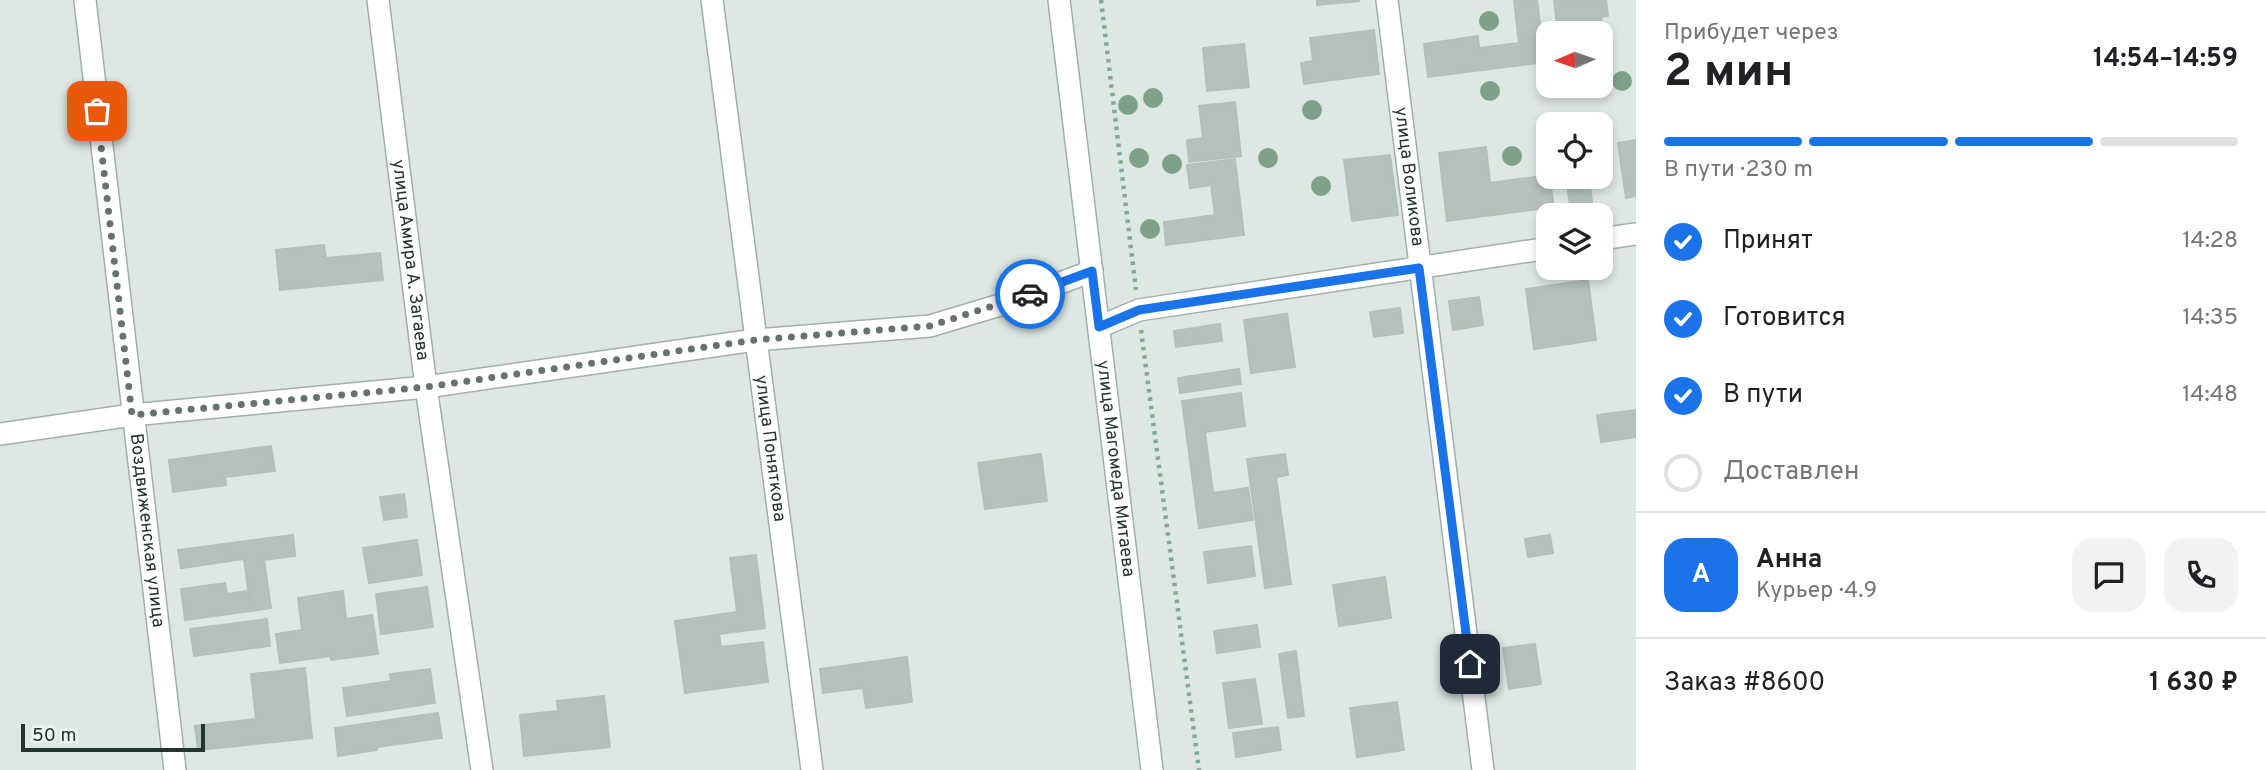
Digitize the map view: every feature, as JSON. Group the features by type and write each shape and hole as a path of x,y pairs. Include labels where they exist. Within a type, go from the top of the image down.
{"street":[{"name":"Воздвиженская улица","path":"85,0 175,770"},
{"name":"улица Амира А. Загаева","path":"378,0 426,387 482,770"},
{"name":"улица Поняткова","path":"712,0 812,770"},
{"name":"улица Магомеда Митаева","path":"1059,0 1152,770"},
{"name":"улица Воликова","path":"1387,0 1483,770"},
{"path":"1613,237 1636,233"},
{"path":"1099,327 1139,310 1536,249"},
{"path":"0,434 132,415 426,387 755,340 930,326 1010,302 1092,271"}],"path":[{"path":"1101,0 1199,770"}],"building":[{"path":"1317,0 1359,0 1359,1 1317,5"},
{"path":"1514,0 1537,0 1540,21 1536,21 1536,63 1428,77 1424,44 1478,36 1479,48 1519,43"},
{"path":"1554,0 1606,0 1608,16 1601,17 1602,21 1557,21"},
{"path":"1374,30 1379,74 1304,84 1301,63 1313,61 1310,38"},
{"path":"1244,44 1249,87 1207,91 1203,48"},
{"path":"1235,102 1241,156 1189,162 1187,140 1203,138 1199,106"},
{"path":"1636,140 1636,196 1626,198 1618,143"},
{"path":"1486,147 1490,183 1536,177 1536,189 1551,189 1553,203 1536,203 1536,209 1447,221 1439,153"},
{"path":"1390,155 1398,215 1352,221 1344,160"},
{"path":"1235,159 1244,235 1166,245 1164,222 1215,215 1211,185 1190,188 1187,165"},
{"path":"1568,189 1590,189 1592,202 1570,203"},
{"path":"324,245 326,258 380,253 383,280 280,290 276,250"},
{"path":"1588,280 1596,340 1534,349 1526,289"},
{"path":"1479,297 1483,325 1453,330 1449,301"},
{"path":"1400,308 1403,333 1374,337 1370,312"},
{"path":"1287,314 1295,367 1251,373 1244,320"},
{"path":"1220,324 1222,341 1176,347 1174,331"},
{"path":"1239,369 1241,384 1180,393 1178,378"},
{"path":"1241,393 1245,426 1205,432 1213,493 1248,488 1253,520 1199,528 1182,401"},
{"path":"1636,410 1636,437 1601,442 1597,415"},
{"path":"271,446 275,471 225,477 226,485 173,492 169,460"},
{"path":"1041,454 1047,501 985,509 978,463"},
{"path":"1285,454 1288,475 1276,477 1291,584 1265,588 1247,459"},
{"path":"404,494 407,517 384,520 380,497"},
{"path":"293,535 295,556 264,560 271,608 251,611 244,559 181,568 178,550"},
{"path":"1550,535 1553,553 1528,557 1525,539"},
{"path":"417,540 422,575 369,583 363,548"},
{"path":"1251,546 1255,576 1208,583 1204,552"},
{"path":"756,555 765,628 719,634 721,647 763,642 768,682 685,693 675,621 737,612 730,558"},
{"path":"1385,577 1391,618 1339,626 1333,585"},
{"path":"225,583 227,594 248,591 251,611 185,620 181,589"},
{"path":"427,587 433,627 381,634 376,594"},
{"path":"343,591 346,619 372,615 378,654 331,660 330,656 280,663 276,634 302,630 298,598"},
{"path":"267,619 270,646 194,656 190,629"},
{"path":"1257,625 1260,647 1217,653 1214,631"},
{"path":"1535,644 1541,684 1509,689 1503,648"},
{"path":"1296,651 1304,716 1288,718 1279,654"},
{"path":"907,657 912,702 866,708 863,688 823,693 820,669"},
{"path":"305,668 312,738 198,750 195,726 256,719 251,674"},
{"path":"430,669 435,703 347,716 343,688 391,681 390,674"},
{"path":"1255,679 1262,724 1229,728 1223,683"},
{"path":"604,696 610,747 524,756 520,715 558,711 557,701"},
{"path":"1397,702 1404,750 1357,757 1350,708"},
{"path":"438,713 442,738 377,747 377,750 338,756 335,728"},
{"path":"1278,727 1281,750 1236,757 1233,733"}],"way so far":[{"path":"97,111 132,415 426,387 755,340 930,326 1030,294"}],"route":[{"path":"1030,294 1092,271 1099,327 1139,310 1419,268 1470,664"}]}
